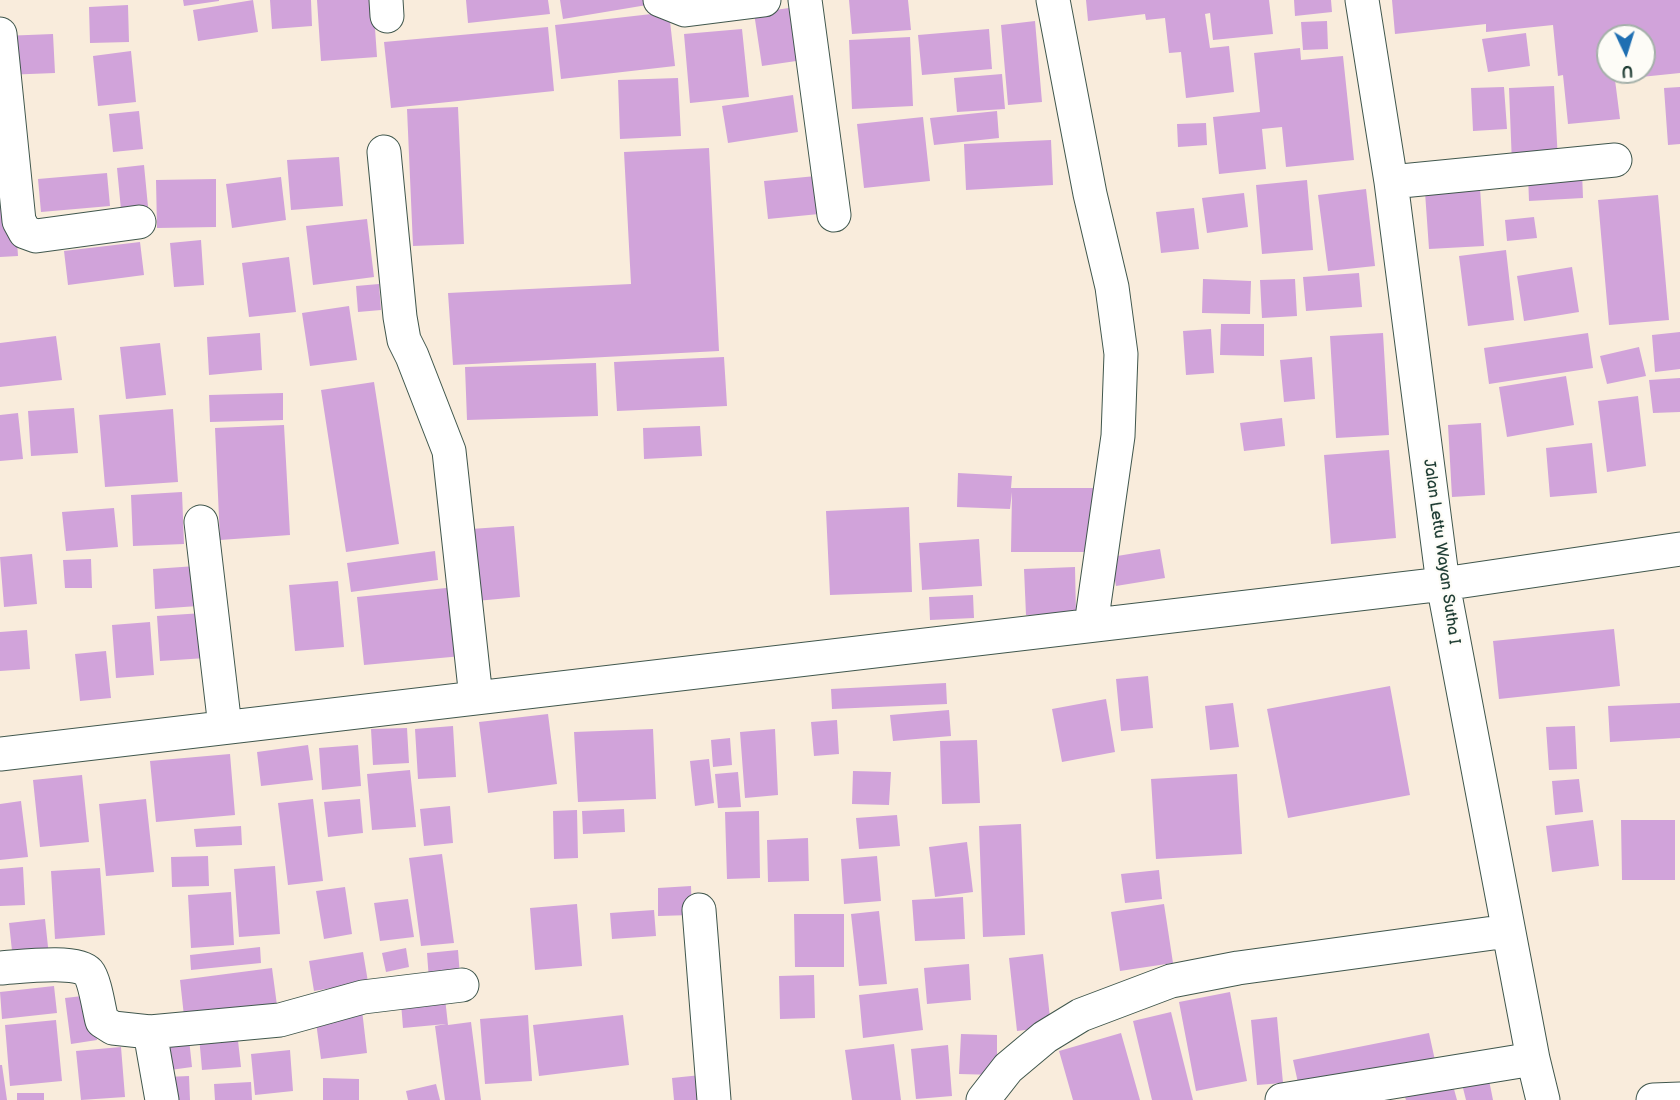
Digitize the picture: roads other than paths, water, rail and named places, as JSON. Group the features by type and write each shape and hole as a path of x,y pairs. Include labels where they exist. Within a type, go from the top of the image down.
{"street":[{"path":"660,0 685,10 764,0"},
{"path":"805,0 834,216"},
{"path":"1053,0 1090,194 1112,287 1121,354 1118,436 1091,625"},
{"name":"Jalan Lettu Wayan Sutha I","path":"1362,0 1391,182 1443,584 1508,931 1543,1100"},
{"path":"0,34 19,221 25,232 36,236 139,222"},
{"path":"384,152 404,340 449,451 476,698"},
{"path":"1391,182 1615,160"},
{"path":"201,522 225,727"},
{"path":"0,754 1443,584 1680,549"},
{"path":"699,910 714,1100"},
{"path":"983,1100 1008,1068 1045,1037 1081,1015 1171,981 1238,968 1508,931"},
{"path":"0,968 71,965 83,968 90,974 102,1021 113,1028 150,1032 280,1020 363,997 462,985"},
{"path":"150,1032 162,1100"},
{"path":"1282,1100 1533,1059"},
{"path":"1653,1100 1680,1099"}]}
